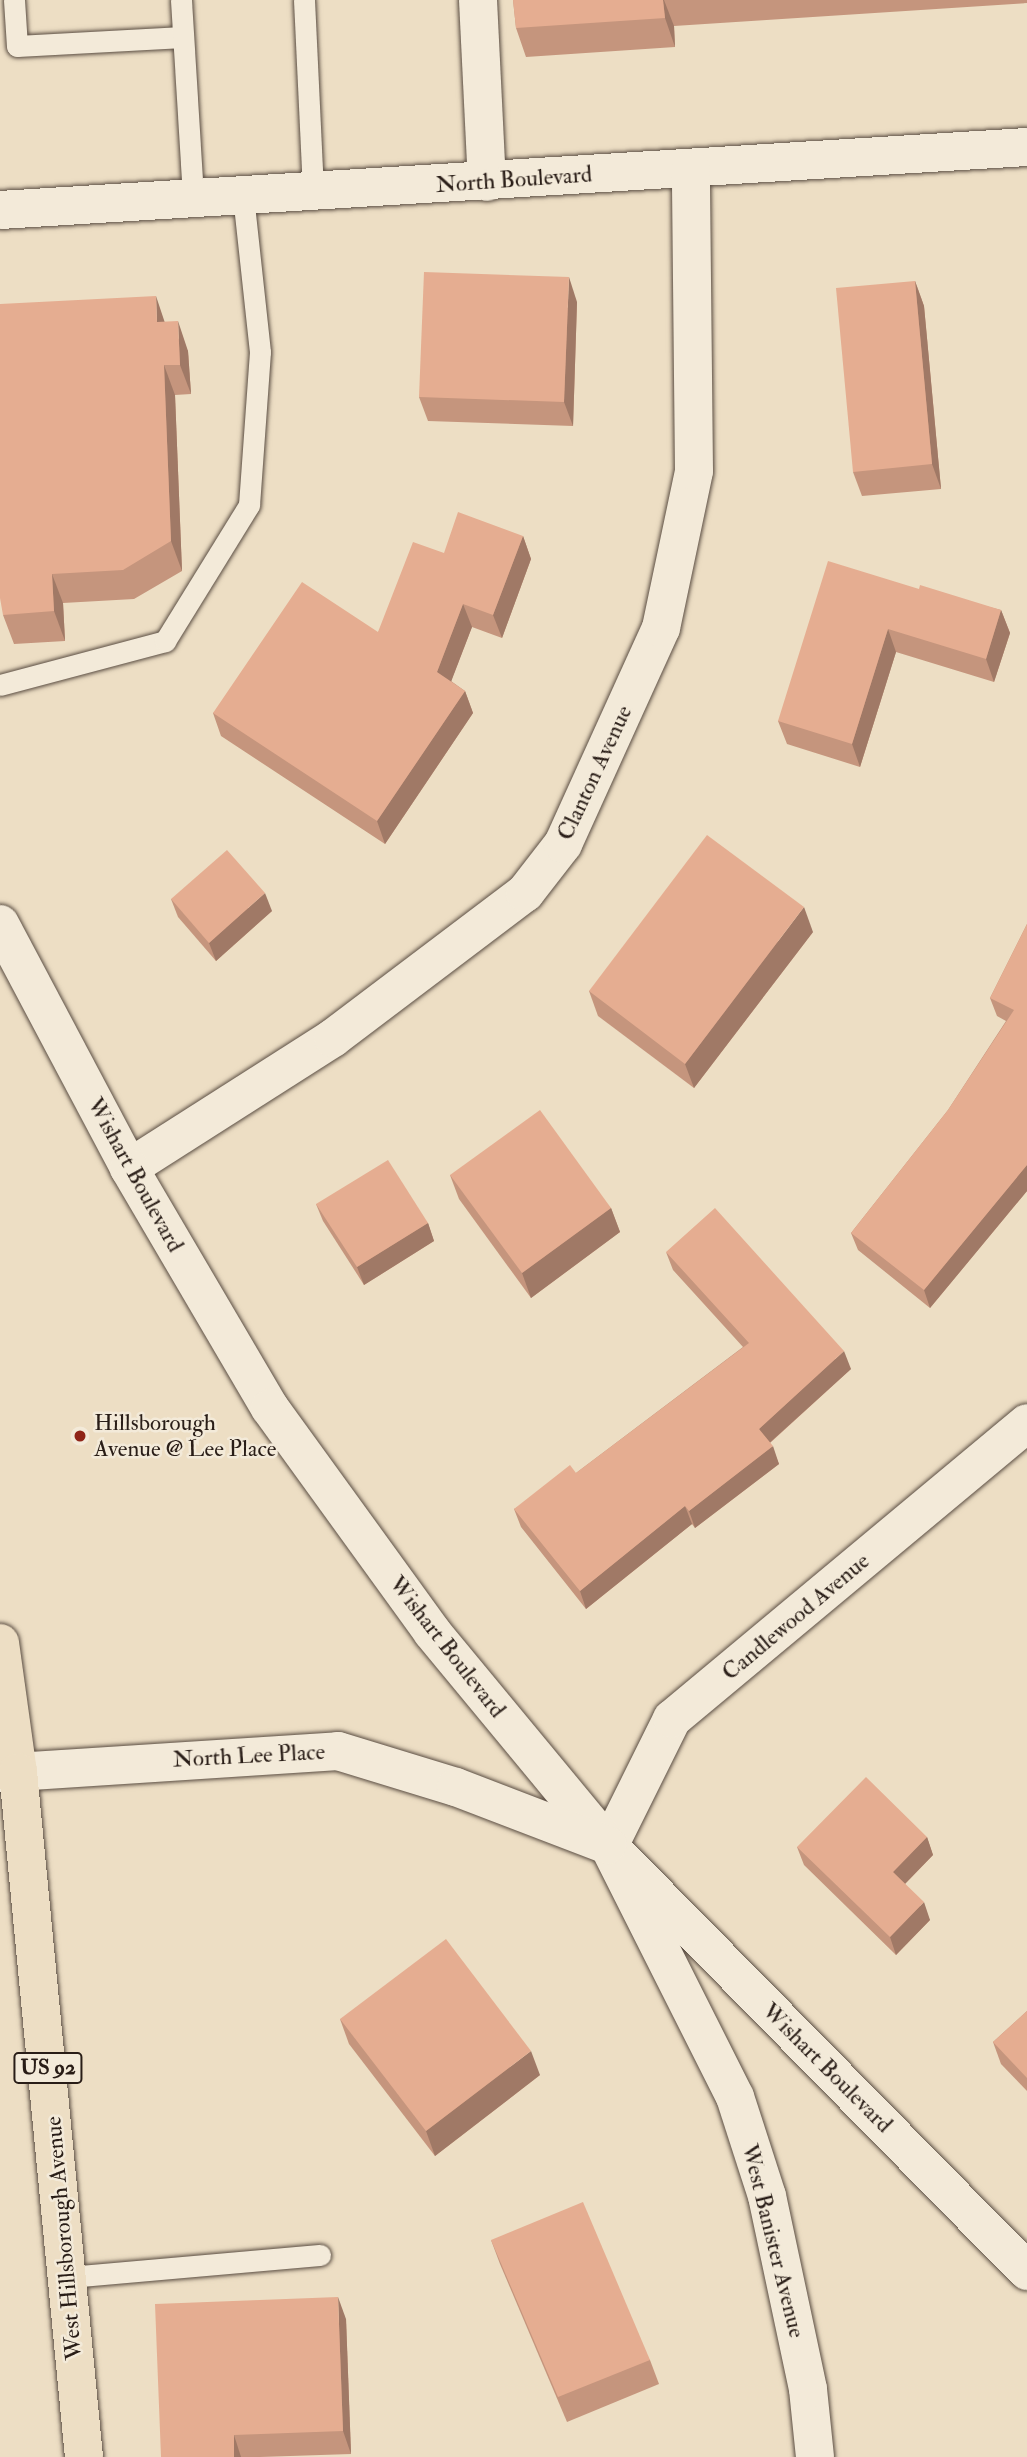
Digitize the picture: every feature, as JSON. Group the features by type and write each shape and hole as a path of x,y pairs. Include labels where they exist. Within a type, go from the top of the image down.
{"main road":[{"name":"West Hillsborough Avenue","path":"0,1643 9,1772 68,2277 84,2457"}],"street":[{"path":"478,0 486,182"},
{"name":"North Boulevard","path":"0,210 1027,147"},
{"name":"Clanton Avenue","path":"129,1168 333,1038 525,893 563,844 661,628 694,471 691,169"},
{"name":"Wishart Boulevard","path":"0,924 129,1168 270,1408 432,1632 608,1846 1027,2271"},
{"name":"Candlewood Avenue","path":"608,1846 672,1719 1027,1423"},
{"name":"North Lee Place","path":"9,1772 338,1751 456,1787 608,1846"},
{"name":"West Banister Avenue","path":"608,1846 735,2097 767,2196 808,2389 815,2457"}],"lane":[{"path":"14,0 16,46 183,37"},
{"path":"181,0 193,199"},
{"path":"304,0 313,191"},
{"path":"0,685 165,641 249,505 260,352 243,196"},
{"path":"68,2277 320,2255"}],"building":[{"path":"513,0 663,0 665,18 516,28"},
{"path":"424,272 569,277 564,402 419,397"},
{"path":"915,281 932,464 853,472 836,288"},
{"path":"156,296 157,322 178,321 180,365 164,365 171,541 123,570 52,574 54,611 3,615 0,598 0,304"},
{"path":"458,512 523,536 493,615 463,604 437,672 465,691 377,821 213,713 302,582 378,632 413,542 444,553"},
{"path":"828,561 919,589 920,585 1001,610 986,659 888,629 852,744 778,721"},
{"path":"707,835 804,907 685,1064 589,991"},
{"path":"227,850 265,893 209,943 171,899"},
{"path":"1027,924 1027,1165 924,1290 851,1233 948,1110 1014,1010 990,998"},
{"path":"540,1110 611,1208 522,1273 450,1175"},
{"path":"388,1160 428,1223 357,1267 316,1204"},
{"path":"715,1208 844,1351 759,1429 773,1446 689,1511 685,1506 580,1591 514,1509 570,1465 576,1473 749,1343 666,1252"},
{"path":"866,1777 927,1837 893,1872 924,1902 890,1937 797,1847"},
{"path":"446,1939 531,2051 426,2131 340,2019"},
{"path":"1027,2011 1027,2078 993,2042"},
{"path":"583,2202 650,2360 558,2397 491,2240"},
{"path":"338,2297 343,2431 234,2435 234,2457 161,2457 155,2304"}],"place":[{"name":"Hillsborough Avenue @ Lee Place","path":"80,1436"}]}
